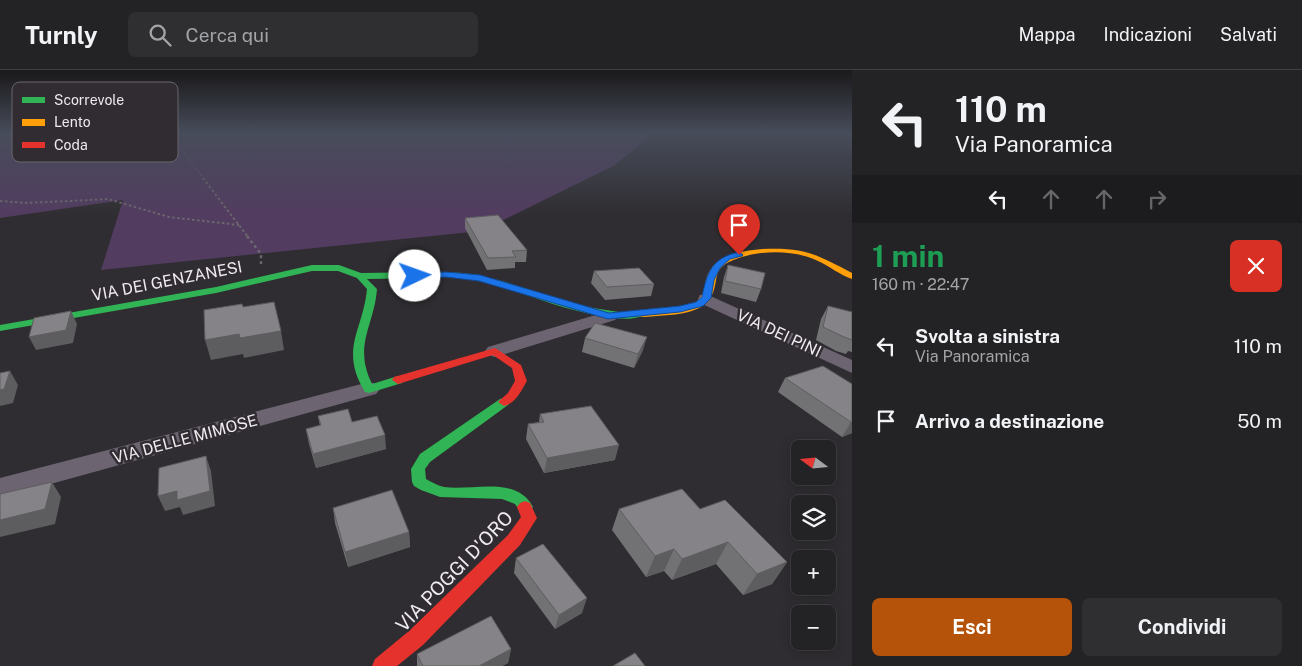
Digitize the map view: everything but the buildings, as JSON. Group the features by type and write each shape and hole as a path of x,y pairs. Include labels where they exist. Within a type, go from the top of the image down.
{"street":[{"path":"360,276 370,285 372,294 362,329 358,354 359,367 369,389 608,316 695,306 706,298 710,280 716,267 733,255 783,251 802,252 852,276"},
{"name":"VIA DEI GENZANESI","path":"0,328 262,280 318,267 339,268 360,276"},
{"path":"360,276 446,275 475,277 608,316"},
{"name":"VIA DEI PINI","path":"706,298 852,367"},
{"name":"VIA POGGI D'ORO","path":"382,666 416,638 514,540 529,518 528,509 513,495 493,491 458,494 434,492 419,482 417,475 425,458 491,412 516,391 521,381 520,371 495,351"},
{"name":"VIA DELLE MIMOSE","path":"0,488 369,389"}],"path":[{"path":"190,161 261,254 262,280"},
{"path":"0,202 108,199 129,202 158,215 215,220 239,225"}],"shaded area":[{"path":"0,161 620,161 481,231 101,270 123,200 0,218"}],"traffic: fast":[{"path":"0,328 216,290 312,268 339,268 360,276 372,289 369,308 358,347 359,367 369,389 398,380"},
{"path":"360,276 434,274 464,276 498,283 578,309 619,315 640,314"},
{"path":"504,402 425,458 418,469 419,482 444,492 502,493 520,500 525,507"}],"traffic: slow":[{"path":"640,314 687,309 700,303 707,295 712,275 717,266 725,260 749,253 790,251 811,255 852,276"}],"traffic: jam":[{"path":"398,380 495,351 517,367 521,381 512,396 504,402"},
{"path":"382,666 416,638 514,540 529,518 525,507"}],"route":[{"path":"415,276 465,276 495,281 566,305 608,316 680,309 700,304 708,296 708,287 716,267 728,257 739,255"}]}
